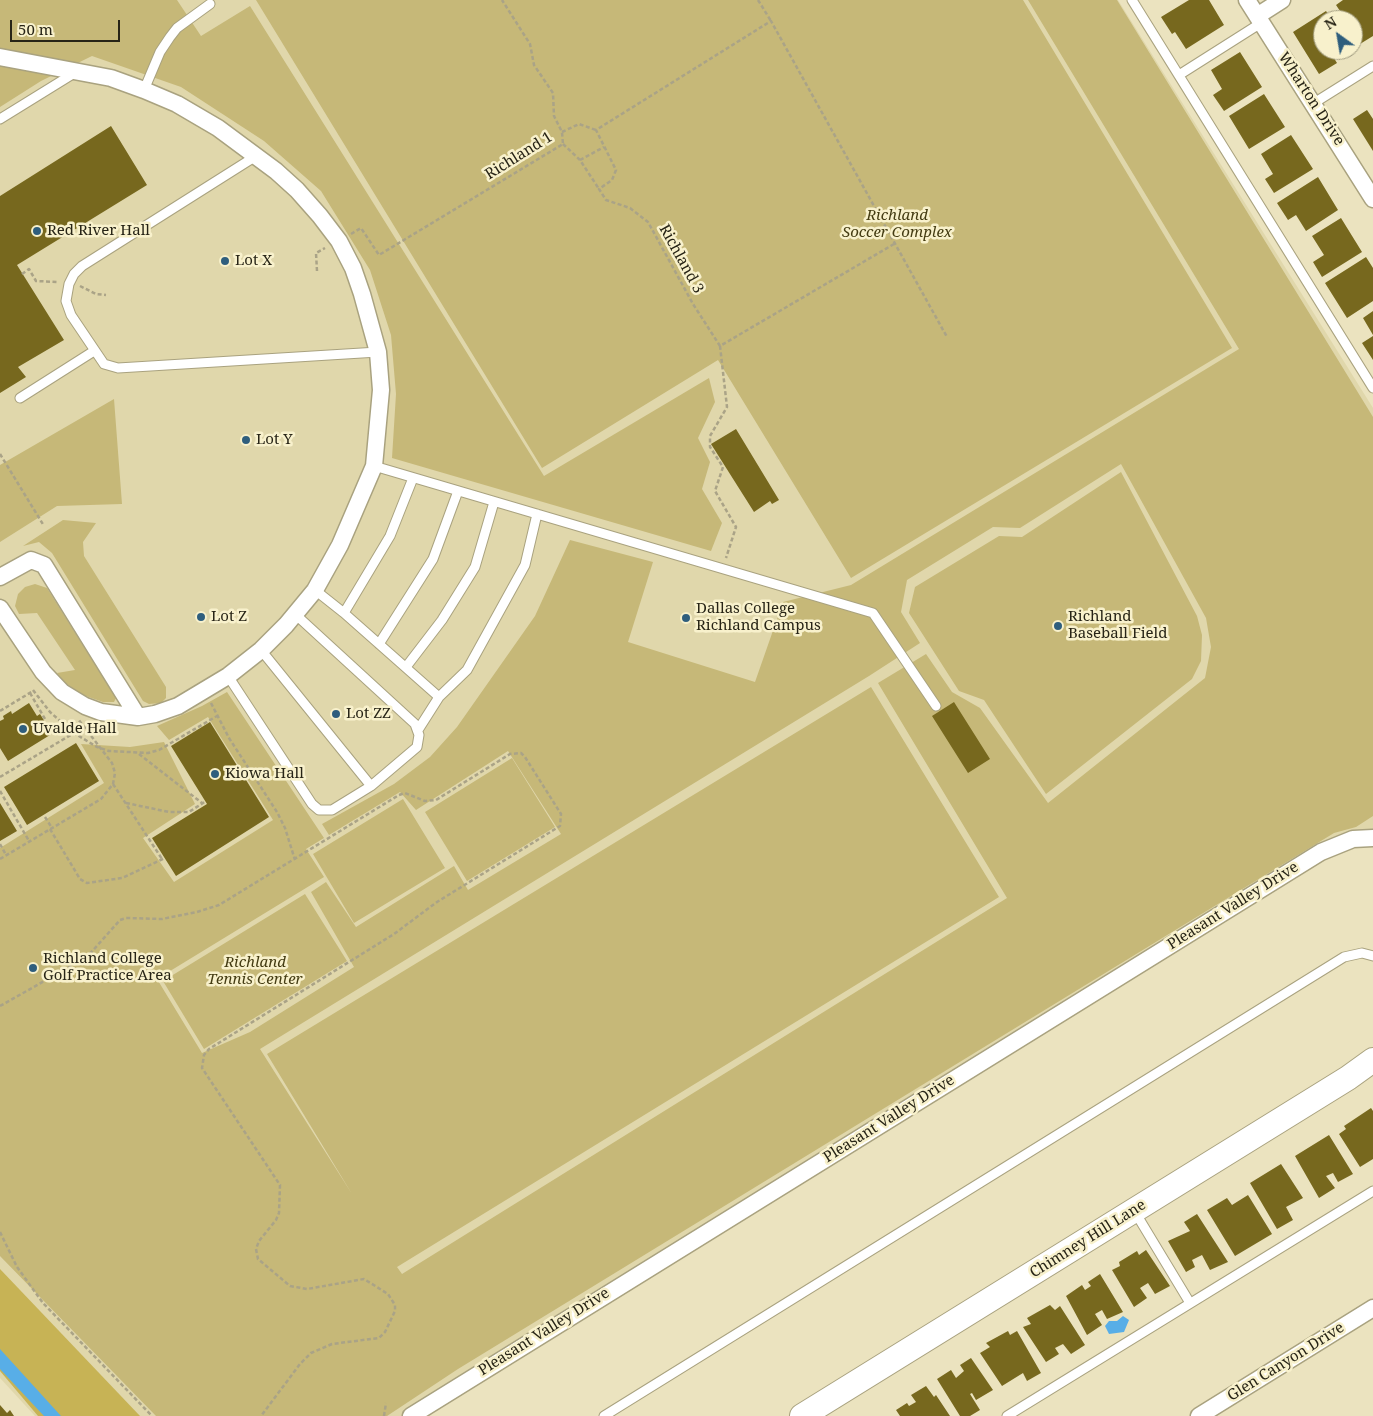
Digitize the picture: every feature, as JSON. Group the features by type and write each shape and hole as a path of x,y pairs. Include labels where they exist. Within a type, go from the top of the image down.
{"street":[{"name":"Wharton Drive","path":"1247,0 1372,196"},
{"path":"1259,19 1282,0"},
{"path":"0,57 111,78 176,104 218,128 297,190 339,241 362,294 378,352 381,390 378,440 374,466 340,546 315,590 261,650 228,676 204,691 165,711 138,717 102,712 70,698 48,680 0,608"},
{"path":"0,577 31,560 44,565 138,717"},
{"name":"Pleasant Valley Drive","path":"411,1416 1320,852 1353,839 1373,838"},
{"name":"Chimney Hill Lane","path":"802,1416 1348,1078 1373,1060"},
{"name":"Glen Canyon Drive","path":"1198,1416 1373,1308"}],"lane":[{"path":"1132,0 1373,388"},
{"path":"144,90 160,52 170,37 184,22 210,4"},
{"path":"1179,75 1259,19"},
{"path":"1314,103 1373,66"},
{"path":"0,119 78,71"},
{"path":"256,156 82,266 74,274 69,284 66,301 71,315 104,364 118,368 378,352"},
{"path":"20,398 94,351"},
{"path":"374,466 874,612 936,706"},
{"path":"344,612 390,536 413,478"},
{"path":"379,644 433,559 458,491"},
{"path":"406,667 442,620 475,567 494,502"},
{"path":"228,676 315,808 323,812 332,810 371,786 417,747 418,730 439,697 467,670 525,565 537,514"},
{"path":"315,590 344,612 439,697"},
{"path":"295,614 415,724 418,730"},
{"path":"261,650 371,786"},
{"path":"604,1416 1344,957 1362,953 1373,956"},
{"path":"1006,1416 1373,1190"},
{"path":"1134,1211 1190,1303"}],"path":[{"name":"Richland 1","path":"350,235 361,228 379,254 563,144 562,132 554,116 554,93 534,65 530,44 502,0"},
{"path":"758,0 947,337"},
{"path":"596,130 771,21"},
{"path":"562,132 579,124 596,130 616,170 612,180 599,189"},
{"path":"563,144 580,160 604,147"},
{"name":"Richland 3","path":"580,160 606,200 630,208 648,222 693,304 720,346"},
{"path":"722,568 736,527 715,491 723,467 710,447 710,436 727,407 720,346 894,244"},
{"path":"317,271 316,253 326,248"},
{"path":"22,274 29,269 36,281 58,282"},
{"path":"78,286 96,294 106,295"},
{"path":"0,454 44,526"},
{"path":"0,711 34,689 50,712 74,732 103,750 138,753 159,750 217,716"},
{"path":"204,691 217,716 277,812 285,828 295,860"},
{"path":"30,693 44,720"},
{"path":"0,859 101,799 112,784 114,773 112,763 82,725 70,698"},
{"path":"0,777 74,732"},
{"path":"0,1006 88,957 120,920 126,918 162,919 204,910 236,896 399,795 405,793 424,801 436,800 515,752 525,758 562,818 556,829 437,902 394,934 209,1049 204,1055 202,1068 280,1185 279,1213 276,1220 259,1242 256,1249 258,1259 290,1286 307,1289 357,1278 364,1279 388,1294 395,1305 395,1311 385,1332 379,1338 332,1344 311,1353 300,1364 261,1416"},
{"path":"125,802 170,812 189,812 204,802 138,753"},
{"path":"45,817 80,879 86,883 122,878 163,859 112,784"},
{"path":"0,791 29,841"},
{"path":"0,844 6,855"},
{"path":"0,1232 17,1267 43,1303 152,1416"},
{"path":"384,1416 386,1403"}],"shaded area":[{"name":"Dallas College Richland Campus","path":"0,0 1118,0 1373,408 1373,829 419,1416 35,1416 0,1378"},
{"path":"0,1269 140,1416 38,1416 0,1371"}],"green space":[{"path":"0,0 177,0 201,36 250,6 544,476 709,378 715,402 698,438 710,462 702,489 722,523 711,551 392,458 396,394 391,335 370,270 321,191 264,141 181,87 92,56 41,81 0,107"},
{"name":"Richland Soccer Complex","path":"256,0 1023,0 1232,348 851,578 718,360 542,468"},
{"path":"1028,0 1117,0 1373,417 1373,816 1356,827 1334,833 458,1369 387,1416 156,1416 0,1256 0,848 104,783 81,744 130,747 164,742 195,804 143,838 174,882 273,820 208,717 169,740 157,726 202,706 227,692 324,838 306,849 324,877 157,979 202,1053 250,1032 354,967 311,892 326,882 356,927 454,866 468,890 561,834 508,751 416,810 400,792 329,835 322,824 394,784 430,757 457,727 535,616 570,540 653,562 628,642 755,682 783,602 851,585 1239,349","holes":["1121,464 1206,618 1211,647 1205,678 1048,803 980,708 952,692 926,654 878,683 1007,898 402,1274 397,1267 999,897 871,687 267,1054 352,1194 260,1049 920,643 901,612 907,580 993,527 1020,528"]},
{"path":"114,399 122,504 57,506 0,542 0,465"},
{"name":"Richland Baseball Field","path":"1121,472 1197,616 1202,635 1201,661 1192,679 1046,794 984,700 959,691 909,613 915,587 999,536 1022,537"},
{"path":"63,520 96,523 83,542 84,556 166,687 166,698 161,703 149,704 143,701 52,553 39,542 23,546"},
{"path":"35,584 47,588 116,698 114,702 103,702 83,695 65,683 57,673 75,670 37,613 19,614 15,606 18,594 25,587"},
{"path":"512,758 555,827 467,881 425,812"},
{"path":"403,799 445,868 354,923 313,854"},
{"name":"Richland Tennis Center","path":"305,894 347,961 204,1049 163,981"}],"water":[{"path":"1123,1316 1129,1320 1124,1332 1109,1334 1105,1326 1109,1321 1117,1321"},
{"path":"0,1349 61,1416 44,1416 0,1369"}],"building":[{"path":"1189,0 1209,0 1224,25 1186,49 1175,32 1172,34 1161,17"},
{"path":"1343,0 1373,0 1373,36 1363,42 1363,10 1339,10 1336,5"},
{"path":"1313,19 1313,60 1335,60 1337,63 1319,74 1293,32"},
{"path":"1240,52 1262,87 1224,111 1213,95 1222,89 1211,70"},
{"path":"1264,94 1285,127 1249,149 1229,116"},
{"path":"1367,110 1373,119 1373,151 1353,119"},
{"name":"Red River Hall","path":"111,126 147,185 17,265 64,340 18,367 26,377 0,393 0,196"},
{"path":"1291,135 1313,169 1274,193 1265,179 1273,174 1261,154"},
{"path":"1318,177 1338,210 1306,231 1296,215 1288,220 1277,203"},
{"path":"1341,218 1362,252 1322,277 1313,262 1324,255 1312,236"},
{"path":"1366,257 1373,268 1373,301 1347,318 1325,283"},
{"path":"1373,311 1373,335 1363,318"},
{"path":"1373,336 1373,360 1362,343"},
{"path":"736,429 779,500 772,504 770,501 754,512 711,444"},
{"path":"954,702 990,759 968,773 932,716"},
{"name":"Uvalde Hall","path":"29,703 37,716 40,714 45,722 43,724 50,735 8,761 0,748 0,721 4,719 3,716 11,711 12,714"},
{"name":"Kiowa Hall","path":"210,722 269,817 176,876 152,838 207,804 171,746"},
{"path":"76,743 99,781 27,825 4,787"},
{"path":"0,803 17,831 0,841"},
{"path":"1371,1108 1373,1111 1373,1159 1360,1167 1339,1134 1346,1129 1344,1126"},
{"path":"1329,1135 1353,1174 1338,1182 1333,1173 1326,1176 1335,1188 1319,1198 1295,1156"},
{"path":"1281,1164 1303,1198 1286,1207 1293,1220 1277,1229 1250,1183"},
{"path":"1248,1195 1272,1234 1235,1256 1207,1210 1227,1198 1232,1205"},
{"path":"1197,1214 1228,1262 1210,1270 1202,1255 1192,1260 1195,1267 1186,1272 1168,1241 1190,1231 1184,1222"},
{"path":"1146,1250 1170,1286 1155,1294 1148,1283 1140,1288 1147,1298 1134,1307 1112,1270 1120,1266 1119,1262 1137,1251 1139,1255"},
{"path":"1100,1274 1123,1312 1107,1319 1102,1310 1095,1314 1102,1325 1087,1335 1066,1296 1082,1285 1085,1290 1091,1286 1088,1282"},
{"path":"1050,1305 1055,1310 1060,1306 1085,1345 1071,1354 1063,1344 1055,1348 1059,1354 1046,1362 1023,1327 1031,1324 1027,1318"},
{"path":"1008,1331 1010,1335 1017,1331 1041,1373 1027,1381 1023,1373 1002,1386 980,1353 990,1347 986,1343"},
{"path":"971,1358 993,1390 976,1400 972,1393 970,1394 980,1410 970,1416 960,1416 937,1379 951,1370 956,1378 964,1371 960,1365"},
{"path":"926,1386 934,1397 936,1395 950,1416 900,1416 896,1410 907,1403 909,1406 916,1402 911,1395"},
{"path":"0,1405 7,1413 10,1410 14,1416 0,1416"}],"place":[{"name":"Red River Hall","path":"37,231"},
{"name":"Lot X","path":"225,261"},
{"name":"Lot Y","path":"246,440"},
{"name":"Lot Z","path":"201,617"},
{"name":"Dallas College Richland Campus","path":"686,618"},
{"name":"Richland Baseball Field","path":"1058,626"},
{"name":"Lot ZZ","path":"336,714"},
{"name":"Uvalde Hall","path":"23,729"},
{"name":"Kiowa Hall","path":"215,774"},
{"name":"Richland College Golf Practice Area","path":"33,968"}]}
